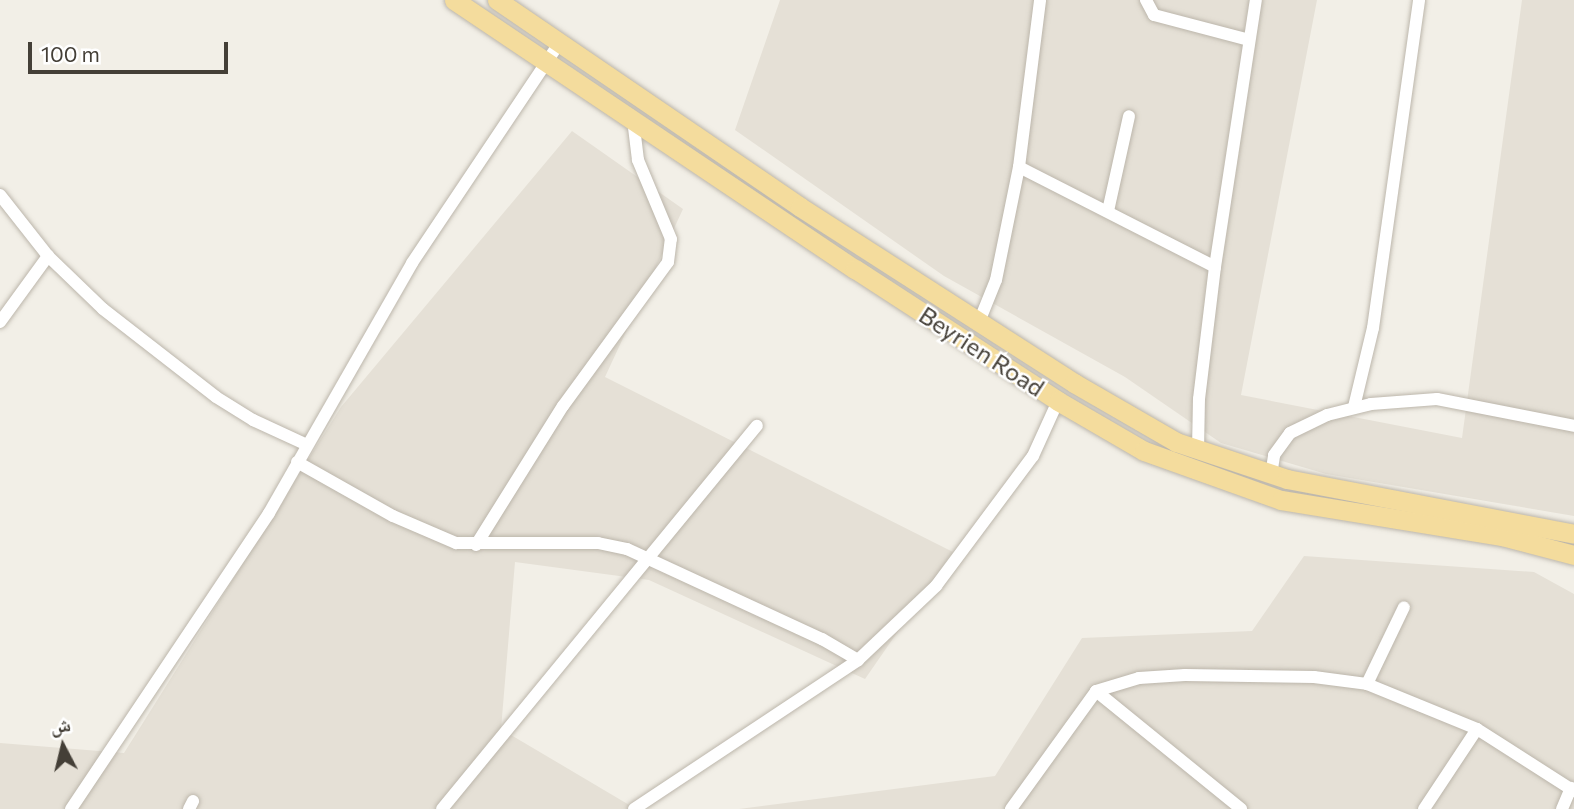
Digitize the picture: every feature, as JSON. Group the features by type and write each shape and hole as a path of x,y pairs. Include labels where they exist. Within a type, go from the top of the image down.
{"main road":[{"name":"Beyrien Road","path":"454,0 856,269 1058,401 1143,451 1233,486 1281,500 1502,536 1574,555"},
{"name":"Beyrien Road","path":"496,0 868,251 1112,407 1198,450 1271,475 1574,534"},
{"path":"856,269 868,251"}],"street":[{"path":"979,322 996,280 1019,167 1040,0"},
{"path":"1146,0 1154,15 1249,40"},
{"path":"1198,450 1199,399 1215,267 1256,0"},
{"path":"1354,407 1373,328 1419,0"},
{"path":"71,809 269,513 305,444 419,253 559,43"},
{"path":"1108,211 1129,116"},
{"path":"476,545 564,406 668,262 671,239 638,160 633,119"},
{"path":"1019,167 1215,267"},
{"path":"0,195 48,256 103,309 216,397 253,420 305,444"},
{"path":"0,322 48,256"},
{"path":"1271,475 1273,454 1283,439 1306,424 1354,407 1437,399 1574,426"},
{"path":"634,809 858,660 963,554 1033,456 1058,401"},
{"path":"442,809 651,559 757,426"},
{"path":"297,462 431,533 476,545 598,543 651,559 858,660"},
{"path":"1367,684 1404,607"},
{"path":"1011,809 1096,691 1139,678 1185,675 1314,677 1367,684 1477,729 1572,790 1562,809"},
{"path":"1096,691 1241,809"},
{"path":"1423,809 1477,729"}],"shaded area":[{"path":"780,0 1317,0 1241,395 1462,438 1522,0 1574,0 1574,516 1326,474 1221,443 1125,377 944,276 735,130"},
{"path":"572,131 683,209 605,377 953,552 865,679 649,580 515,562 501,729 636,809 0,809 0,743 124,753 341,407"},
{"path":"1304,556 1534,572 1574,594 1574,809 739,809 995,776 1082,638 1252,631"}]}
